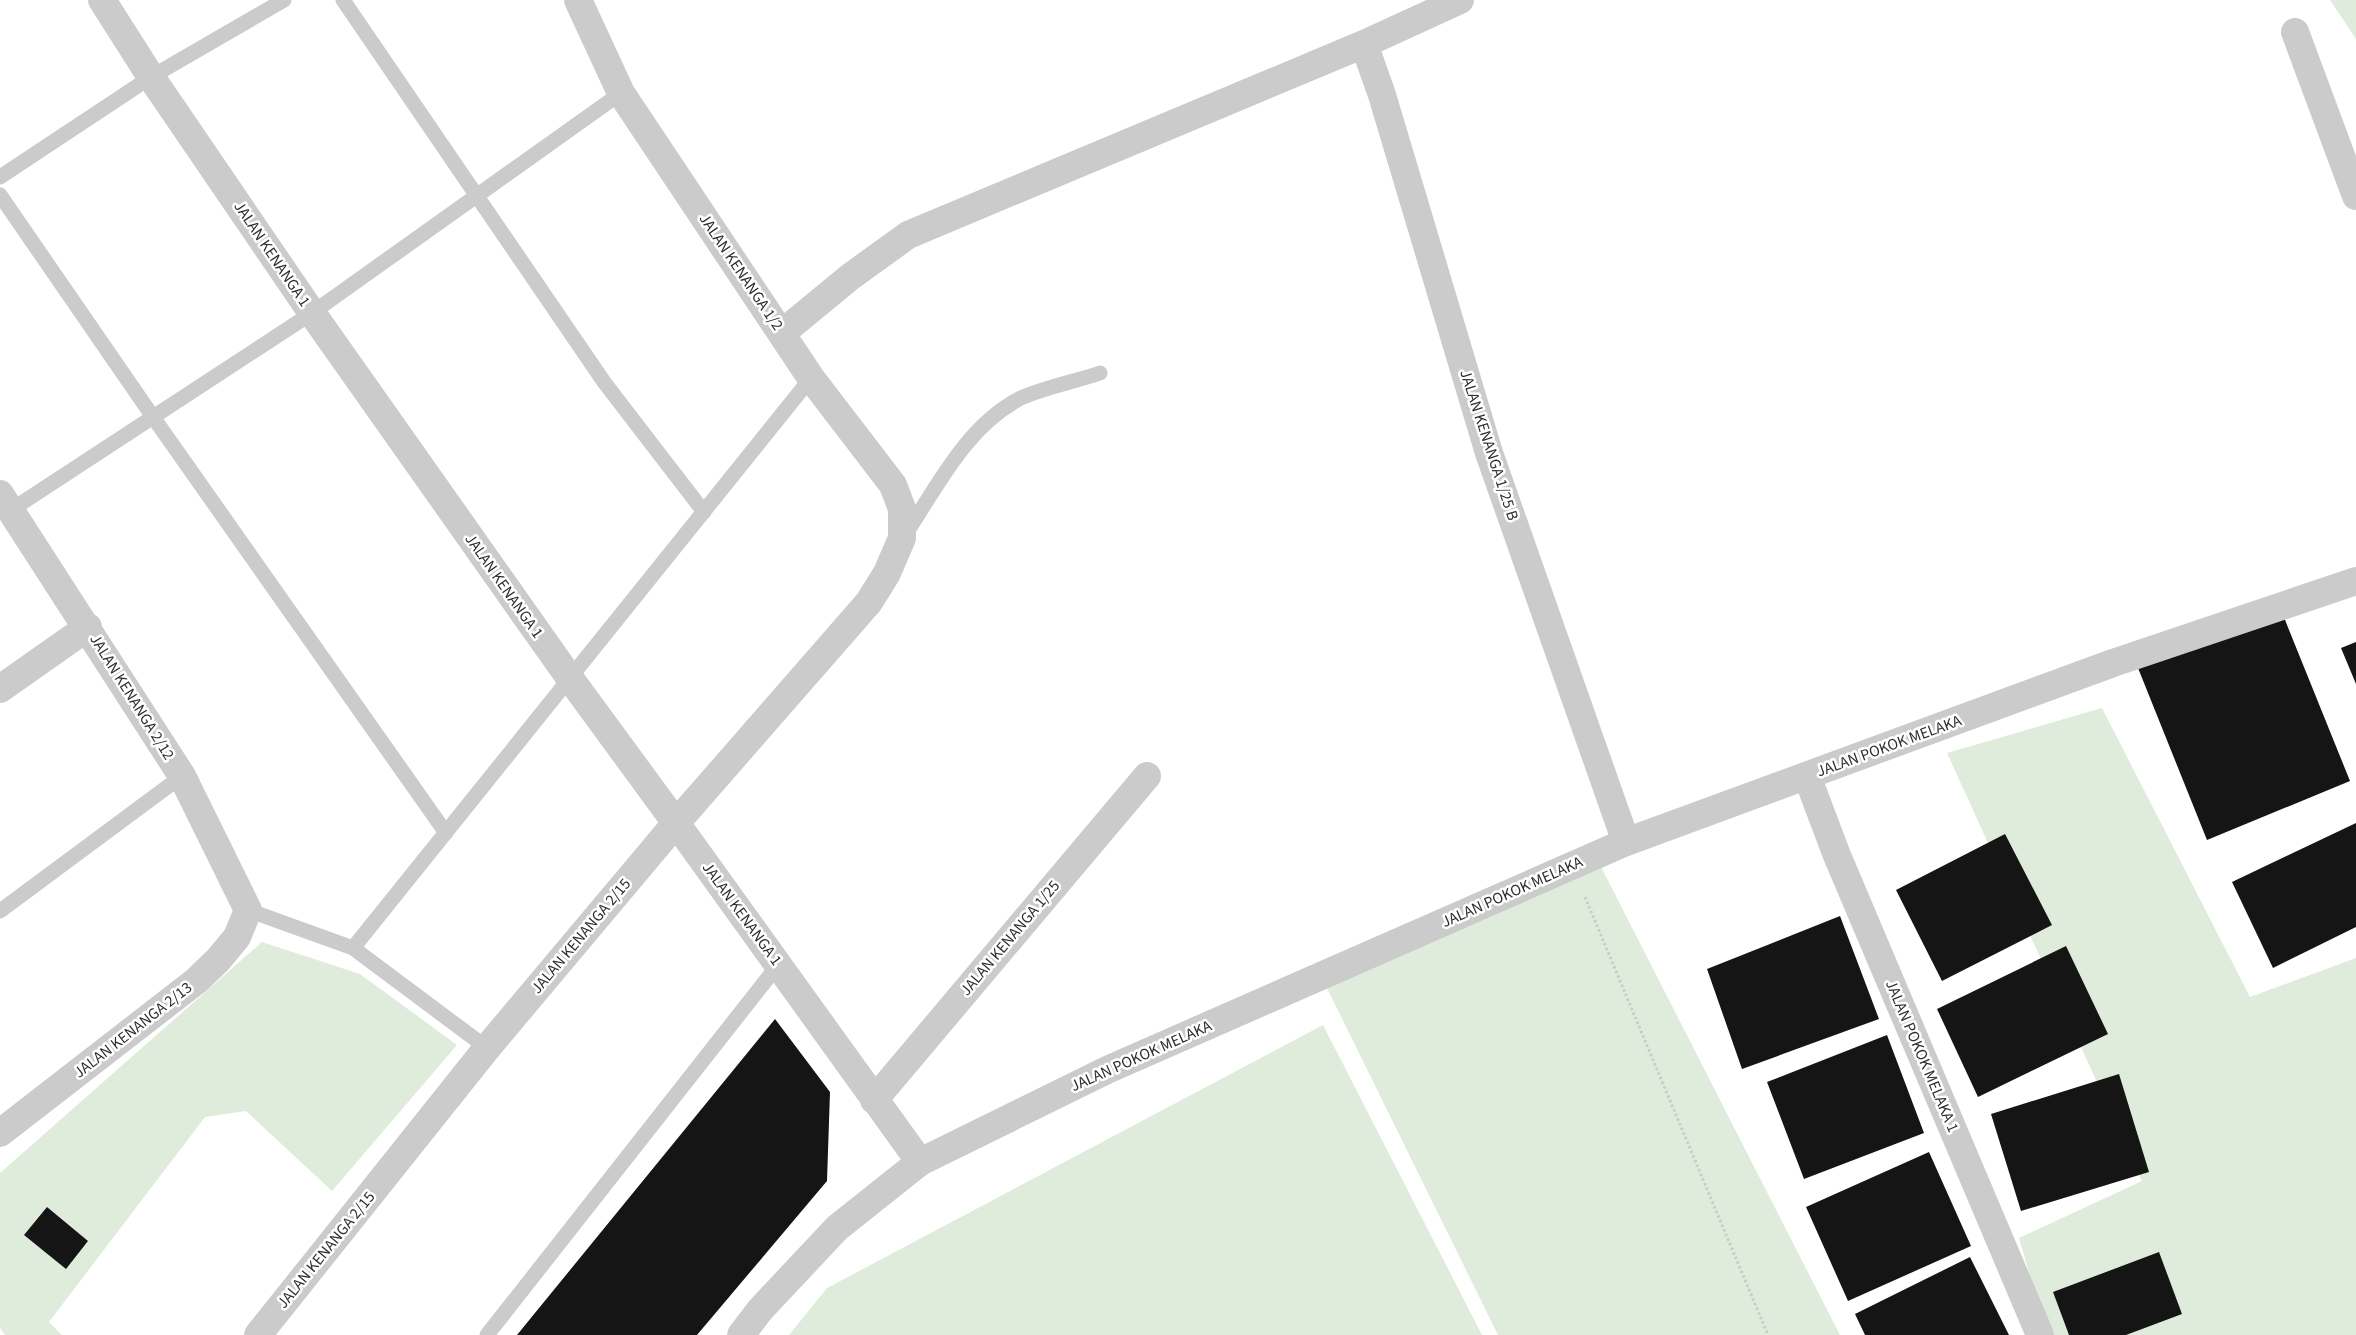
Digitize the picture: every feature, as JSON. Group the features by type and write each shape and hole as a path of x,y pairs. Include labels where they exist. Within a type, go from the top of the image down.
{"street":[{"name":"JALAN KENANGA 1","path":"102,0 151,77 312,313 569,677 920,1162"},
{"name":"JALAN KENANGA 1/2","path":"578,0 621,93 811,378 893,485 902,509 902,538"},
{"path":"782,332 850,277 908,235 1364,44 1460,0"},
{"path":"2295,32 2356,196"},
{"name":"JALAN KENANGA 1/25 B","path":"1364,44 1382,94 1489,453 1626,842"},
{"name":"JALAN KENANGA 2/12","path":"5,502 88,627 182,776 248,910"},
{"name":"JALAN KENANGA 2/15","path":"258,1335 487,1048 676,823 869,602 887,573 902,538"},
{"name":"JALAN POKOK MELAKA","path":"741,1335 760,1310 837,1228 920,1162 1107,1070 1626,842 2113,663 2356,581"},
{"path":"0,689 88,627"},
{"name":"JALAN KENANGA 1/25","path":"874,1100 1147,776"},
{"name":"JALAN POKOK MELAKA 1","path":"1807,776 1836,853 2040,1335"},
{"name":"JALAN KENANGA 2/13","path":"0,1133 196,981 218,960 237,936 248,910"}],"lane":[{"path":"0,177 151,77 284,0"},
{"path":"343,0 604,382 704,512"},
{"path":"5,502 153,418 312,313 621,93"},
{"path":"0,195 153,418 446,833"},
{"path":"902,538 968,440 994,415 1021,398 1100,374"},
{"path":"353,948 811,378"},
{"path":"0,911 182,776"},
{"path":"248,910 353,948 487,1048"},
{"path":"487,1335 778,965"}],"path":[{"path":"1572,866 1768,1335"}],"green space":[{"path":"2330,0 2356,0 2356,39"},
{"path":"2102,708 2250,997 2356,958 2356,1335 2047,1335 2019,1238 2142,1181 1947,753"},
{"path":"1595,855 1840,1335 1498,1335 1321,976"},
{"path":"262,942 360,974 457,1045 332,1191 246,1111 205,1117 49,1322 62,1335 5,1335 0,1328 0,1173"},
{"path":"1323,1025 1482,1335 789,1335 827,1288"}],"building":[{"path":"2281,610 2350,781 2207,840 2138,668"},
{"path":"2356,642 2356,684 2341,648"},
{"path":"2356,823 2356,927 2273,968 2232,882"},
{"path":"2005,834 2052,925 1942,981 1896,890"},
{"path":"1840,916 1879,1019 1742,1069 1707,969"},
{"path":"2066,946 2108,1034 1978,1097 1937,1009"},
{"path":"775,1019 830,1092 827,1181 697,1335 517,1335"},
{"path":"1887,1035 1924,1133 1804,1179 1767,1082"},
{"path":"2119,1074 2149,1172 2021,1211 1991,1114"},
{"path":"1929,1152 1971,1246 1848,1301 1806,1207"},
{"path":"47,1207 88,1241 66,1269 24,1235"},
{"path":"2159,1252 2182,1314 2126,1335 2069,1335 2053,1292"},
{"path":"1970,1257 2009,1335 1865,1335 1855,1314"}]}
